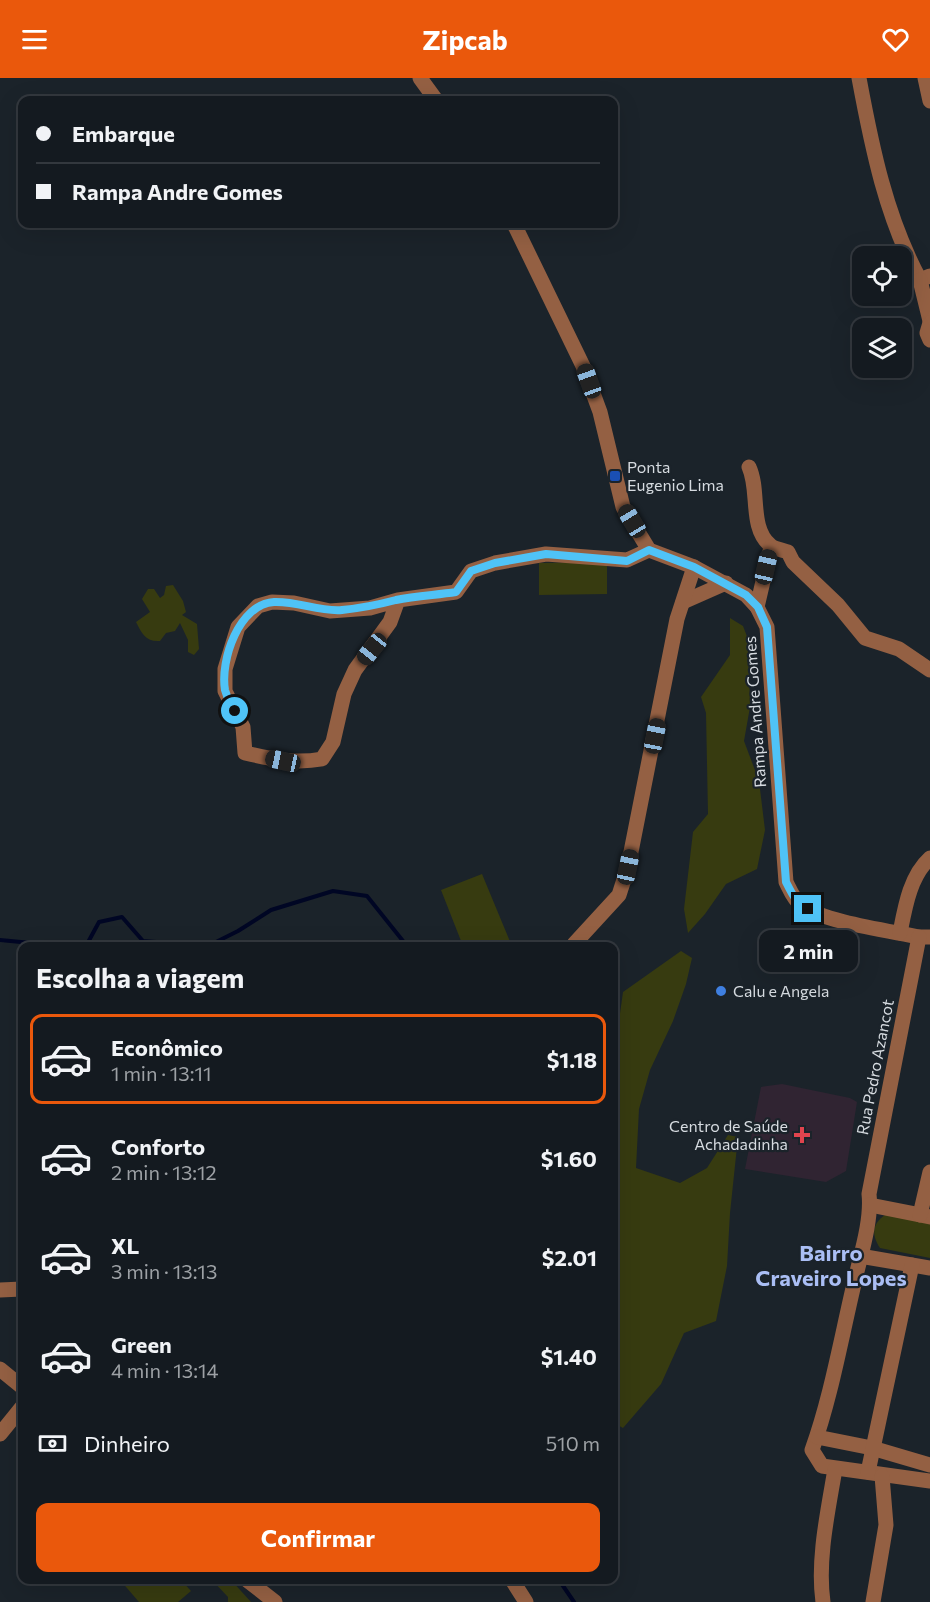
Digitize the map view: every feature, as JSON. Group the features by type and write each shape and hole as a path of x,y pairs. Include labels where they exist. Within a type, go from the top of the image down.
{"street":[{"path":"420,78 433,96"},
{"path":"859,78 871,146 882,189 907,255 925,278 930,322 927,333 930,340"},
{"path":"925,78 930,101"},
{"path":"516,228 583,366 600,412 623,507 649,550 694,567 726,583 746,595 758,607"},
{"path":"749,467 754,477 759,531 771,547 788,552 794,562 838,605 866,638 899,649 930,670"},
{"path":"758,607 771,547"},
{"path":"398,600 390,622 355,669 344,694 333,742 322,759 308,762 283,761 245,753 243,727 225,691 225,669 234,636 248,615 258,606 272,602 294,603 330,611 370,608 398,600 456,592 471,571 495,563 546,554 627,561 649,550"},
{"path":"576,942 619,895 628,867 677,619 694,567"},
{"path":"683,602 726,583"},
{"name":"Rampa Andre Gomes","path":"758,607 767,627 786,882 793,897 800,905 824,916 925,937"},
{"path":"900,933 913,882 923,864 930,858"},
{"name":"Rua Pedro Azancot","path":"817,1437 860,1256 870,1205 869,1194 925,937"},
{"path":"870,1205 925,1216 930,1172"},
{"path":"860,1256 930,1268"},
{"path":"873,1602 886,1525 872,1448 912,1265"},
{"path":"0,1290 18,1289"},
{"path":"0,1369 18,1383"},
{"path":"0,1434 18,1412"},
{"path":"929,1460 817,1437 812,1450 822,1466 930,1481"},
{"path":"823,1602 825,1529 835,1469"},
{"path":"252,1584 275,1602"},
{"path":"515,1584 526,1602"}],"shaded area":[{"name":"Centro de Saúde Achadadinha","path":"782,1084 850,1098 857,1102 846,1171 826,1182 745,1169 761,1087"}],"green space":[{"path":"607,562 607,594 539,595 539,563"},
{"path":"173,585 183,601 186,612 182,615 197,624 199,649 194,655 188,652 188,640 180,623 175,631 166,633 160,641 155,641 145,636 136,622 150,612 142,599 148,589 154,589 160,598 164,595 166,586"},
{"path":"730,618 743,626 748,639 750,707 744,741 759,781 765,830 757,869 726,884 688,933 684,909 693,832 708,814 706,713 701,697 730,655"},
{"path":"482,874 510,942 461,942 441,890"},
{"path":"681,951 692,958 686,984 673,1021 650,1070 639,1109 636,1168 680,1183 707,1168 728,1135 738,1137 727,1266 716,1321 684,1333 661,1384 623,1428 618,1425 618,1028 623,992"},
{"path":"888,1213 930,1222 930,1258 880,1248 874,1233 875,1228 879,1220"},
{"path":"123,1584 185,1584 191,1591 178,1602 139,1602"},
{"path":"216,1584 235,1584 251,1602 228,1602 228,1597"}],"waterway":[{"path":"216,942 271,910 333,891 367,896 404,942"},
{"path":"88,942 99,922 122,917 143,941 156,942"},
{"path":"0,940 21,942"},
{"path":"562,1584 574,1602"}],"place":[{"name":"Ponta Eugenio Lima","path":"615,476"},
{"name":"Calu e Angela","path":"721,991"},
{"name":"Centro de Saúde Achadadinha","path":"802,1135"}],"district":[{"name":"Bairro Craveiro Lopes","path":"831,1266"}],"route":[{"path":"235,711 225,691 225,669 238,627 258,606 272,602 294,603 330,611 370,608 398,600 456,592 471,571 495,563 546,554 627,561 649,550 694,567 746,595 758,607 767,627 786,882 793,897 800,905 808,909"}]}
